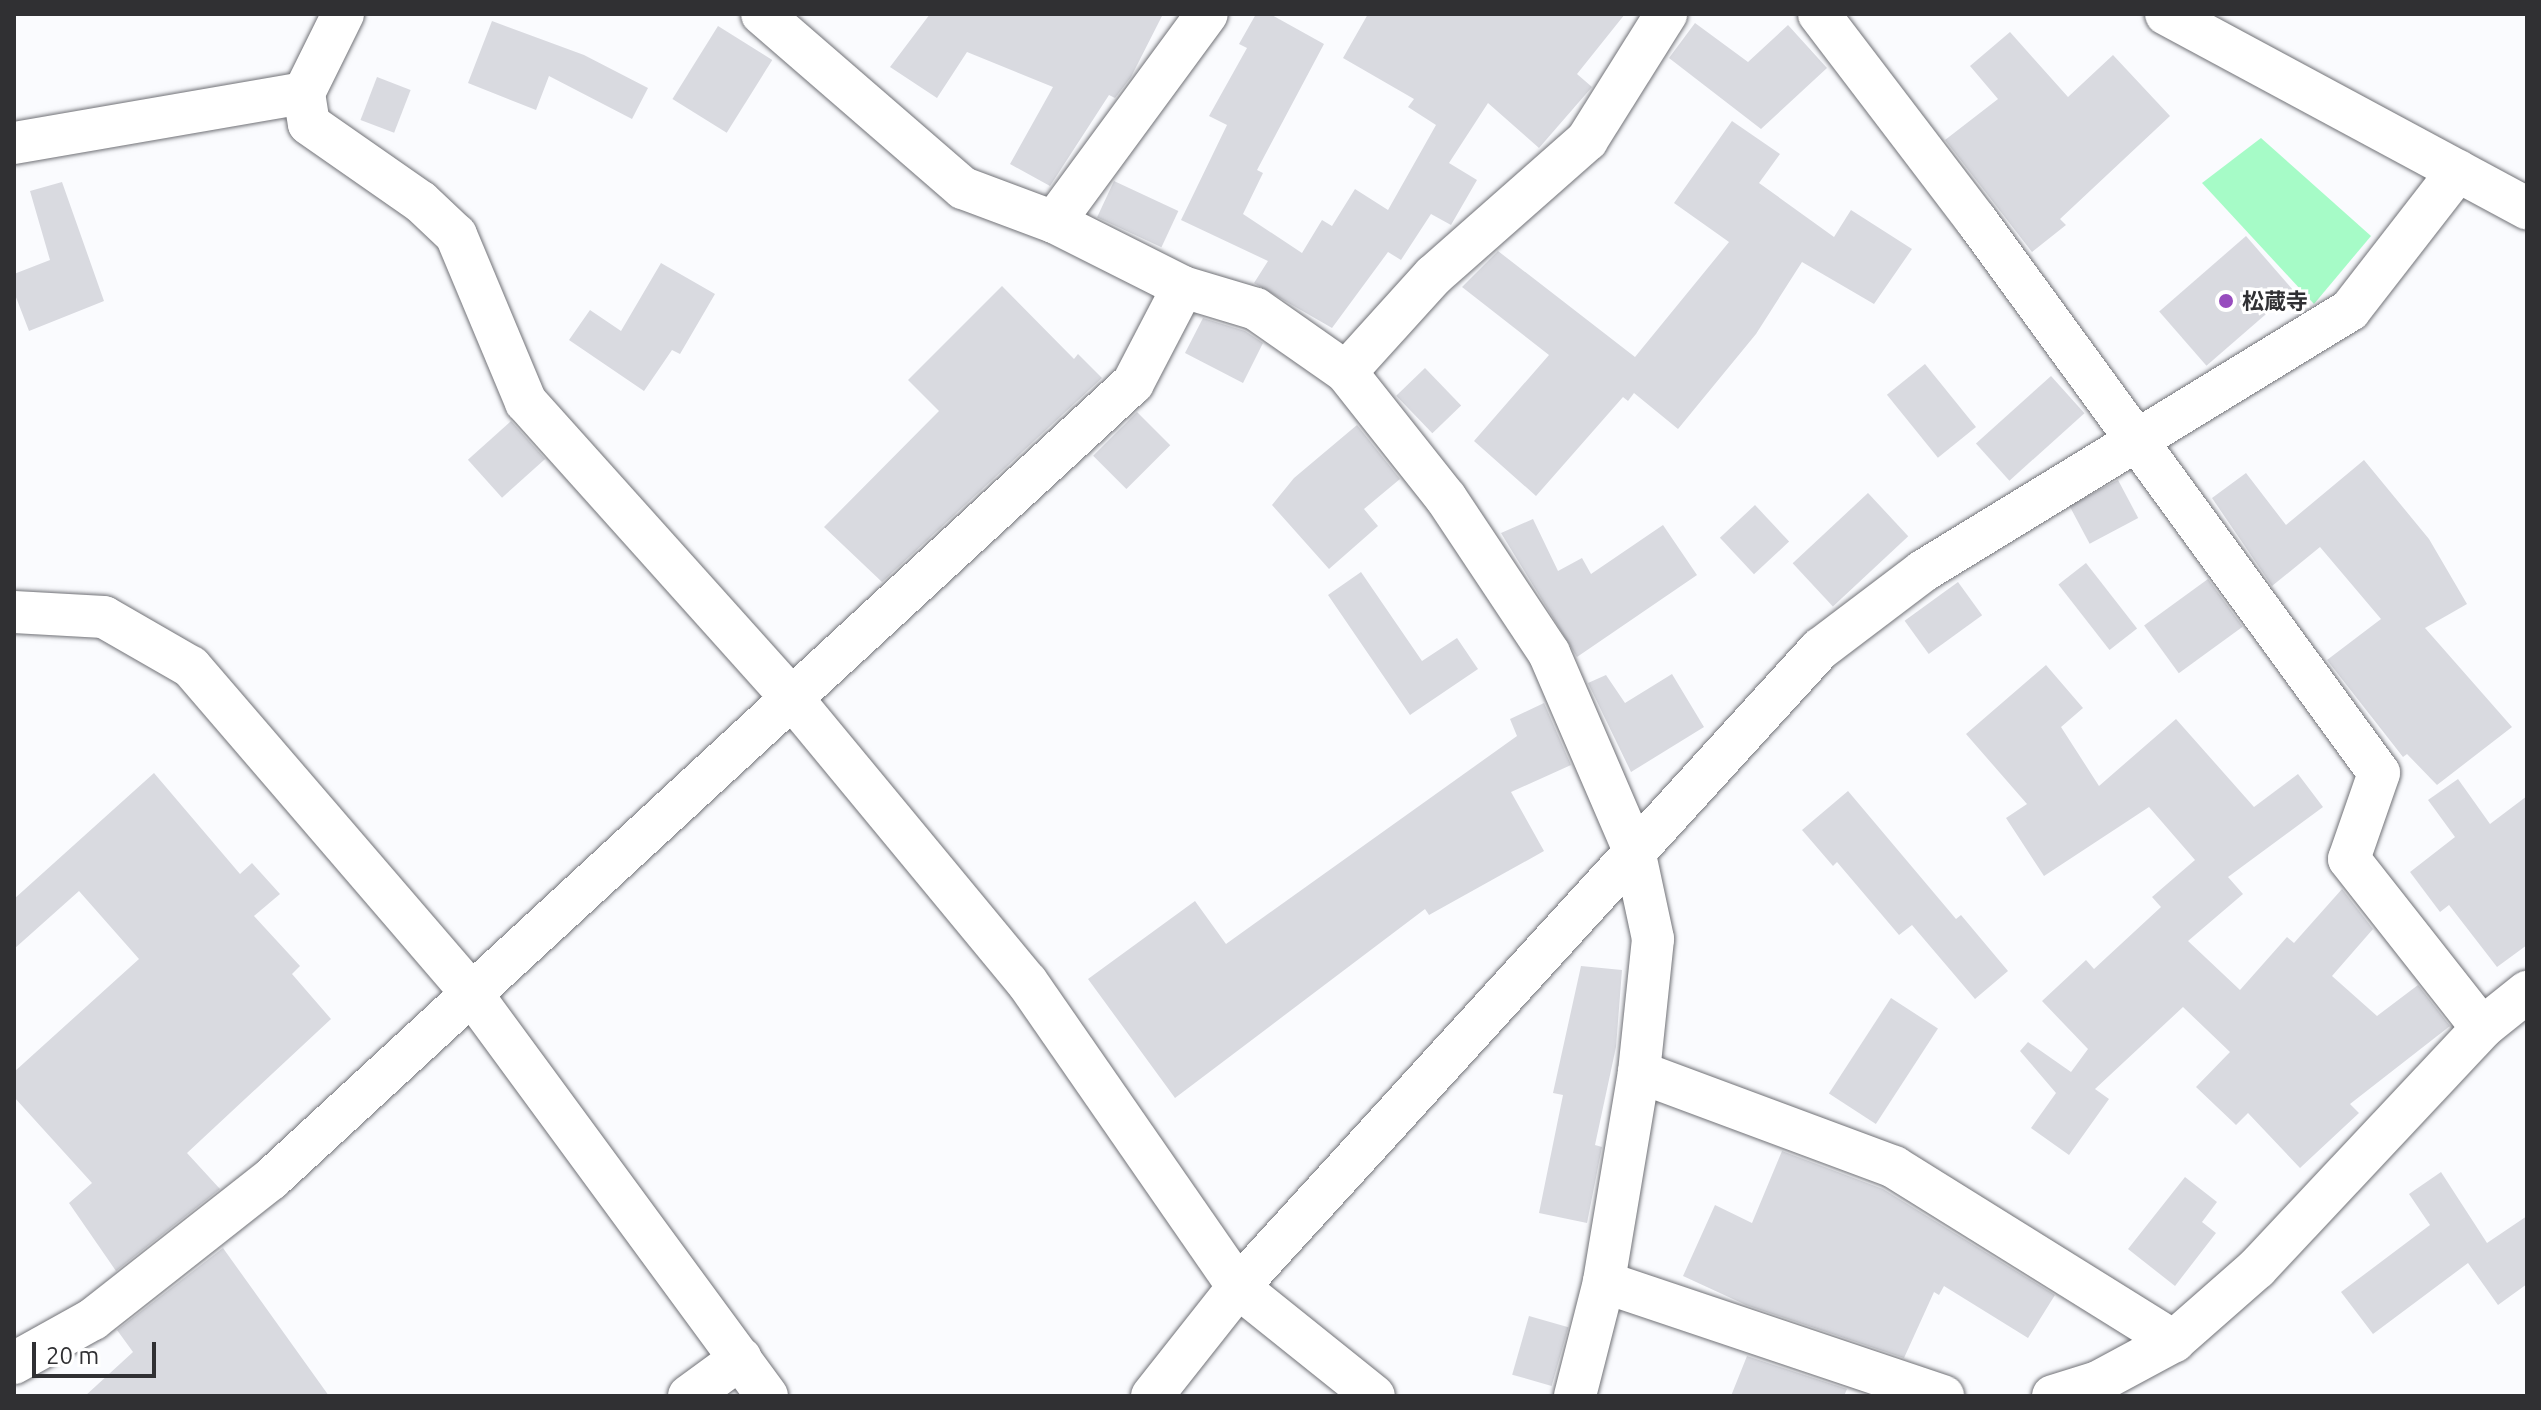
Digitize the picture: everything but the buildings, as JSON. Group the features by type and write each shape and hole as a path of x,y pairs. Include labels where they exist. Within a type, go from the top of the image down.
{"street":[{"path":"343,14 304,93 309,124 421,202 456,235 526,402 791,697 1027,982 1238,1287 1374,1396"},
{"path":"762,14 963,188 1054,222 1183,287 1256,309 1346,372 1446,498 1549,653 1634,850 1653,939 1639,1072 1604,1282 1575,1396"},
{"path":"1054,222 1207,14"},
{"path":"1346,372 1434,275 1587,140 1666,14"},
{"path":"1819,14 2379,773 2349,859 2482,1028"},
{"path":"2166,14 2527,208"},
{"path":"14,143 304,93"},
{"path":"1152,1396 1238,1287 1820,649 1923,571 2350,310 2458,171"},
{"path":"14,1363 93,1319 271,1179 1133,383 1183,287"},
{"path":"14,612 104,617 191,667 471,993 767,1396"},
{"path":"2061,1395 2098,1382 2174,1341 2257,1268 2482,1028 2527,992"},
{"path":"1639,1072 1894,1167 2174,1341"},
{"path":"1604,1282 1943,1396"},
{"path":"689,1396 741,1358"}],"green space":[{"path":"2261,138 2371,236 2314,304 2202,183"}],"place":[{"name":"松蔵寺","path":"2226,301"}]}
